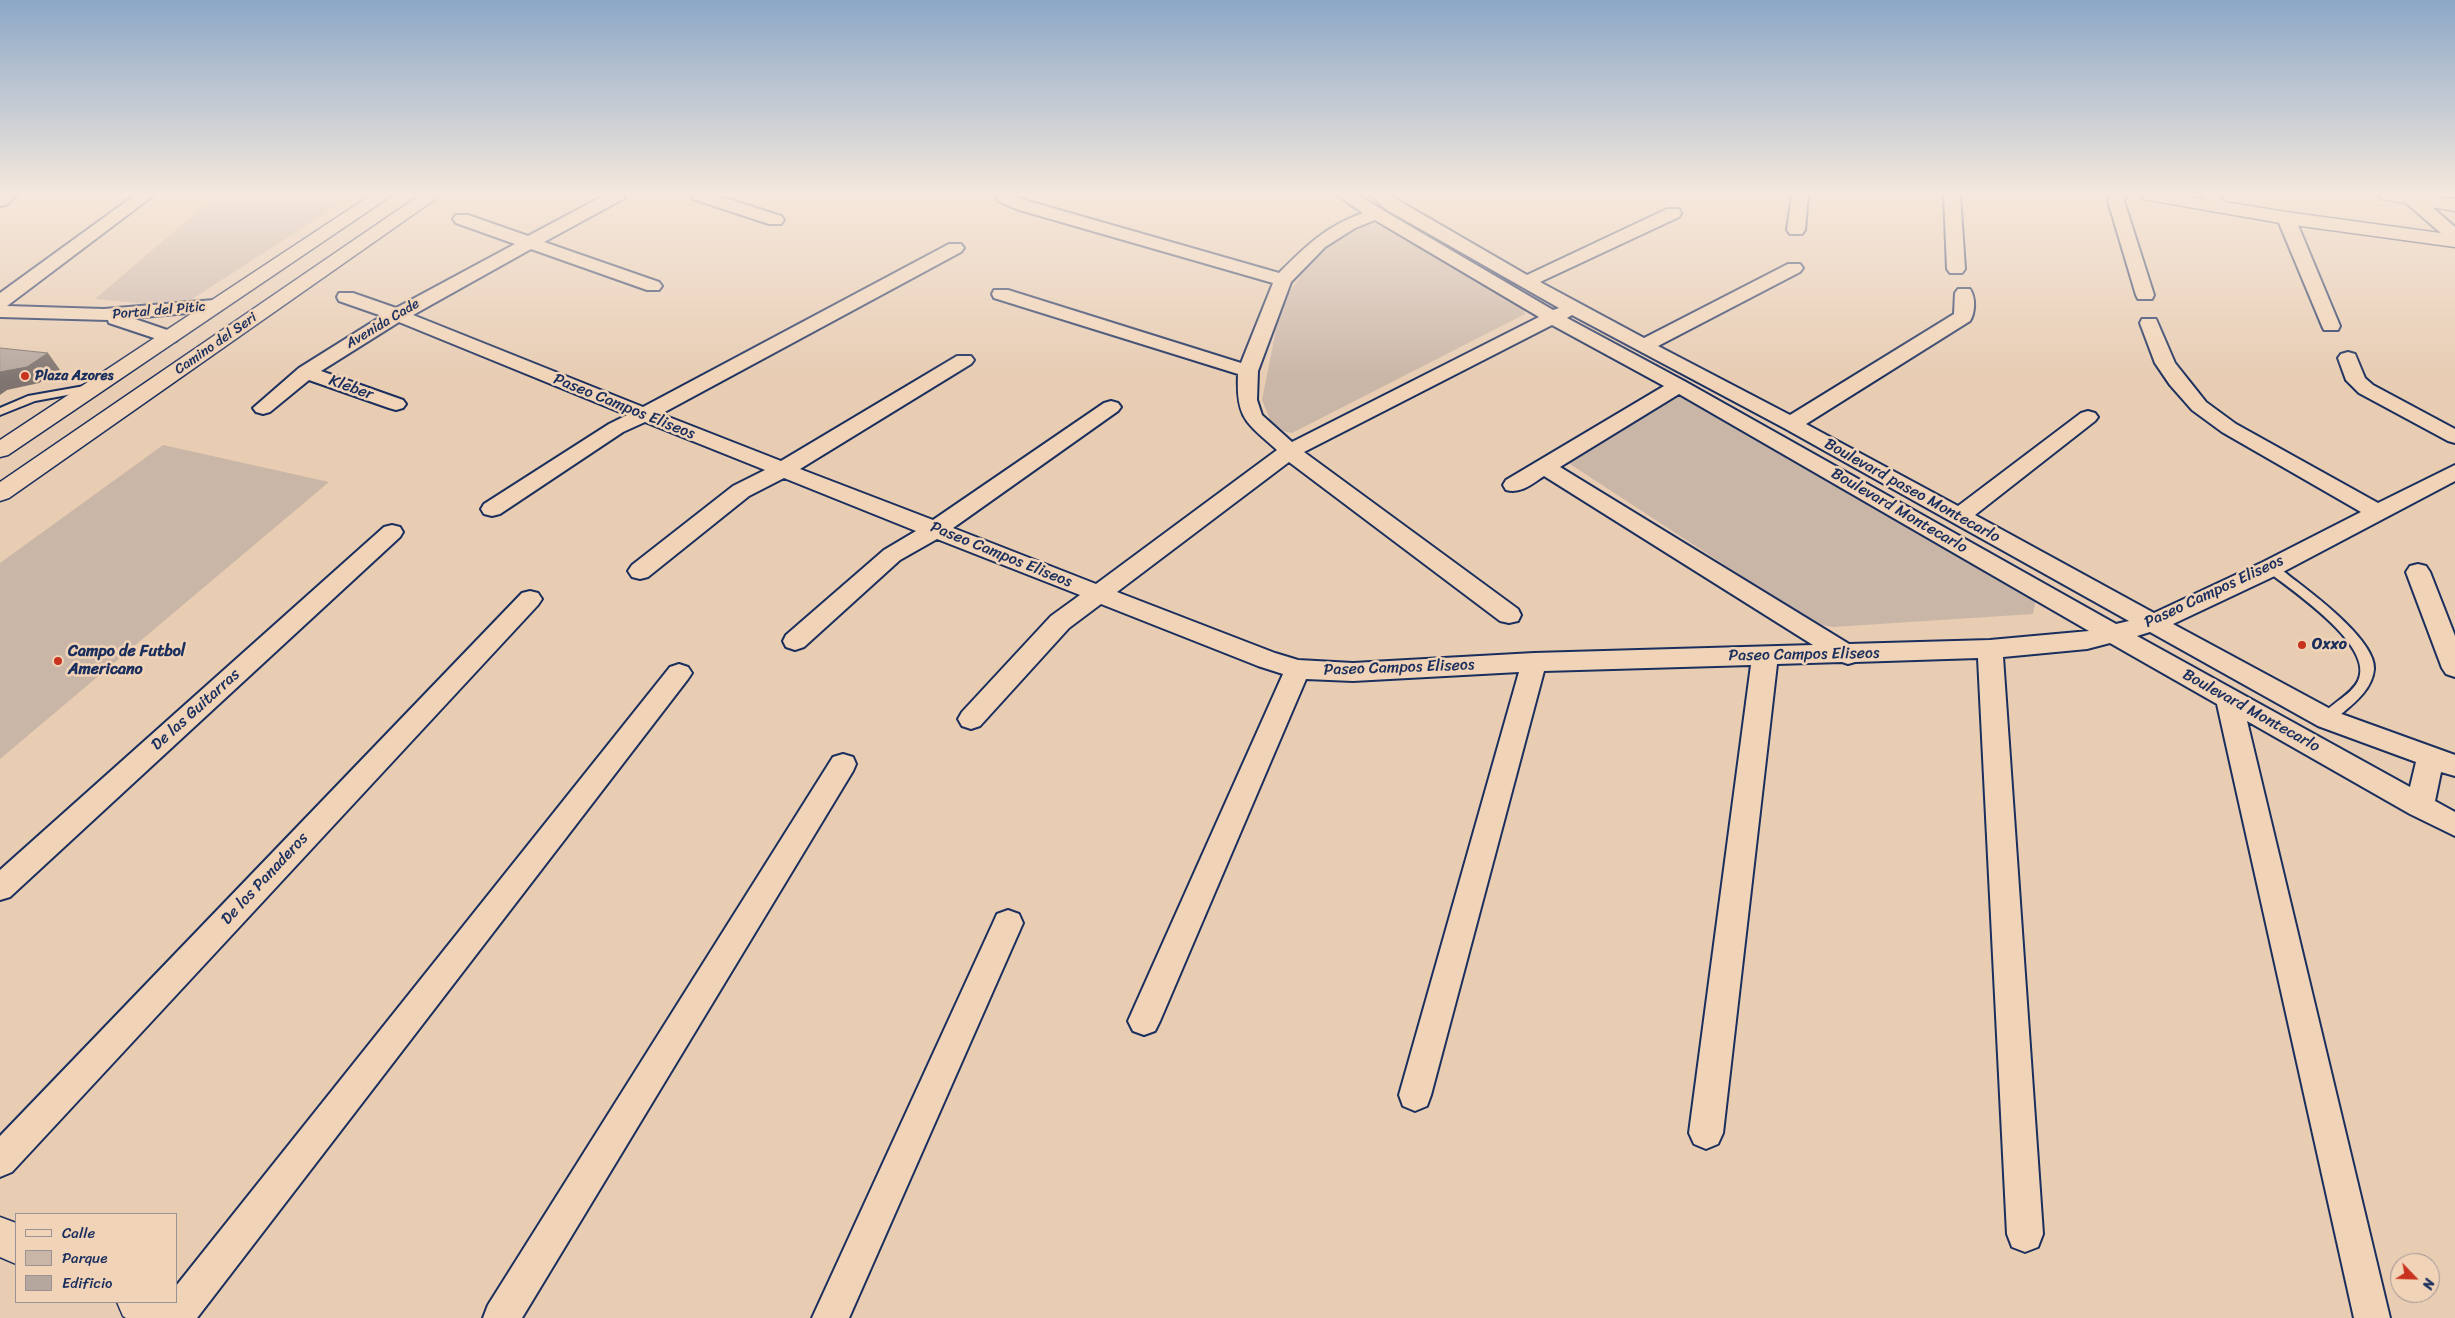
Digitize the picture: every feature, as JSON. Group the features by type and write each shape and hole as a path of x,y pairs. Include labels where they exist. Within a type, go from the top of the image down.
{"main road":[{"name":"Camino del Seri","path":"0,450 290,257"},
{"name":"Camino del Seri","path":"0,493 343,257"},
{"path":"0,1236 15,1244"},
{"path":"139,1303 172,1318"}],"street":[{"path":"0,302 62,257"},
{"name":"Avenida Cade","path":"263,408 306,372 396,315 504,257"},
{"path":"571,257 653,286"},
{"path":"492,508 616,428 644,415 939,257"},
{"path":"1201,257 1283,280"},
{"path":"1306,257 1283,280 1248,372 1248,400 1254,417 1290,451 1509,615"},
{"name":"Boulevard Montecarlo","path":"1457,257 1553,318 1679,386 2229,699 2455,825"},
{"name":"Boulevard paseo Montecarlo","path":"1483,257 1572,308 1791,424 2327,719 2455,766"},
{"path":"1528,282 1582,257"},
{"path":"1955,257 1956,269"},
{"path":"2134,257 2145,295"},
{"path":"2302,257 2331,326"},
{"path":"1643,346 1794,268"},
{"path":"1791,424 1963,317 1965,308 1964,293"},
{"path":"1000,294 1248,372"},
{"name":"Paseo Campos Eliseos","path":"346,297 396,315 1097,594 1267,660 1298,669 1353,672 1534,662 1848,655 1990,649 2070,643 2153,623 2271,568 2376,511 2455,472"},
{"name":"Portal del Pitic","path":"0,310 104,316 214,306"},
{"path":"971,719 1060,622 1290,451 1572,308"},
{"name":"Portal del Pitic","path":"104,316 169,337"},
{"path":"2149,323 2165,363 2177,381 2199,406 2229,428 2376,511"},
{"path":"2348,358 2356,380 2366,389 2455,437"},
{"path":"640,571 724,503 784,469 964,360"},
{"name":"Kleber","path":"306,372 396,404"},
{"path":"1514,485 1679,386"},
{"path":"794,641 892,555 936,529 1111,407"},
{"path":"1958,517 2088,417"},
{"path":"1545,467 1848,655"},
{"name":"De las Guitarras","path":"0,888 392,532"},
{"path":"2418,572 2455,668"},
{"name":"De los Panaderos","path":"0,1160 530,599"},
{"path":"1990,649 2025,1234"},
{"path":"1706,1133 1765,656"},
{"path":"1415,1095 1534,662"},
{"path":"1144,1021 1298,669"},
{"path":"172,1318 679,673"},
{"path":"2229,699 2372,1318"},
{"path":"2420,806 2430,758"},
{"path":"501,1318 843,764"},
{"path":"830,1318 1008,923"}],"lane":[{"path":"0,412 32,398 93,388"},
{"path":"2271,568 2350,633 2362,648 2368,661 2366,681 2327,719"}],"green space":[{"path":"145,257 258,257 180,307 95,299"},
{"path":"1314,257 1439,257 1522,304 1525,314 1292,433 1274,429 1262,400 1281,304"},
{"path":"1672,393 1689,396 2036,598 2033,614 1833,627 1813,623 1570,464 1567,456"},
{"name":"Campo de Futbol Americano","path":"163,445 329,482 0,759 0,563"}],"building":[{"path":"0,348 48,353 27,367 0,372"}],"place":[{"name":"Plaza Azores","path":"25,376"},
{"name":"Oxxo","path":"2302,645"},
{"name":"Campo de Futbol Americano","path":"58,661"}]}
